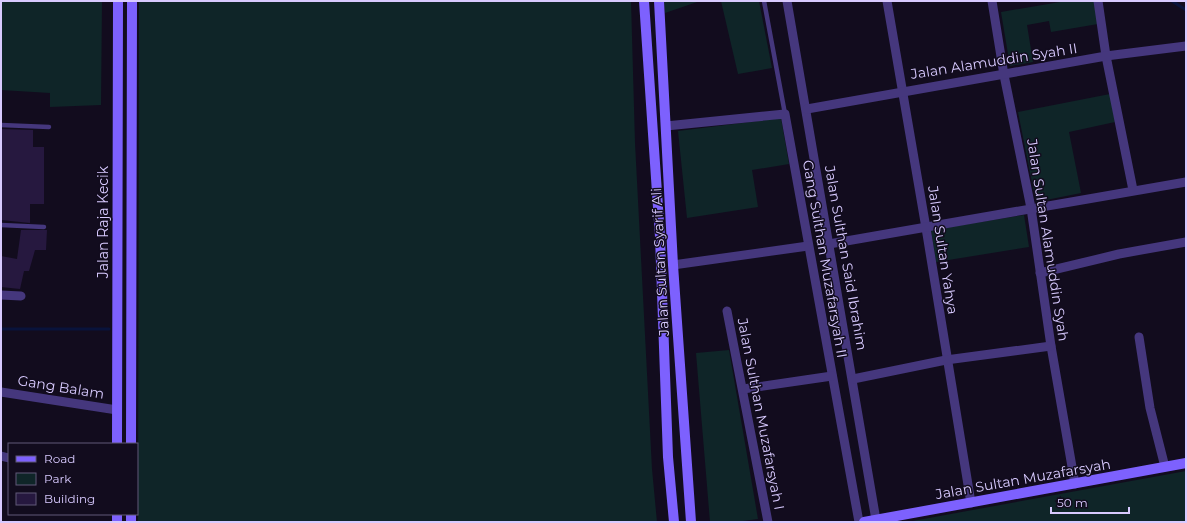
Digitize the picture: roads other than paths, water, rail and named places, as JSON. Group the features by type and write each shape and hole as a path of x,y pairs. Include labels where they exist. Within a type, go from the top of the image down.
{"street":[{"name":"Jalan Raja Kecik","path":"117,443 118,1"},
{"name":"Jalan Raja Kecik","path":"131,443 132,1"},
{"name":"Jalan Sultan Syarif Ali","path":"644,1 660,236 668,457 674,522"},
{"name":"Jalan Sultan Syarif Ali","path":"659,1 673,265 691,522"},
{"name":"Jalan Sulthan Said Ibrahim","path":"788,1 876,520"},
{"name":"Jalan Sultan Yahya","path":"887,1 971,503"},
{"name":"Jalan Sultan Alamuddin Syah","path":"992,1 1004,75 1031,208 1051,346 1075,484"},
{"path":"1098,1 1106,56 1133,190"},
{"name":"Jalan Alamuddin Syah II","path":"807,108 1004,75 1106,56 1186,46"},
{"path":"666,126 785,114"},
{"name":"Gang Sulthan Muzafarsyah II","path":"785,114 859,522"},
{"path":"117,116 131,115"},
{"path":"829,244 1186,182"},
{"path":"1040,272 1119,254 1186,242"},
{"path":"673,265 808,246"},
{"path":"1,295 21,296"},
{"name":"Jalan Sulthan Muzafarsyah I","path":"727,311 768,522"},
{"path":"1139,337 1150,408 1164,467"},
{"path":"853,379 946,360 1051,346"},
{"path":"743,389 832,376"},
{"name":"Gang Balam","path":"1,392 117,410"},
{"name":"Jalan Sultan Muzafarsyah","path":"864,522 1186,463"}],"lane":[{"name":"Gang Sulthan Muzafarsyah II","path":"764,1 785,114"},
{"path":"1,126 49,127"},
{"path":"1,225 44,227"}],"waterway":[{"path":"1172,1 1186,10"},
{"path":"1,329 109,329"}]}
